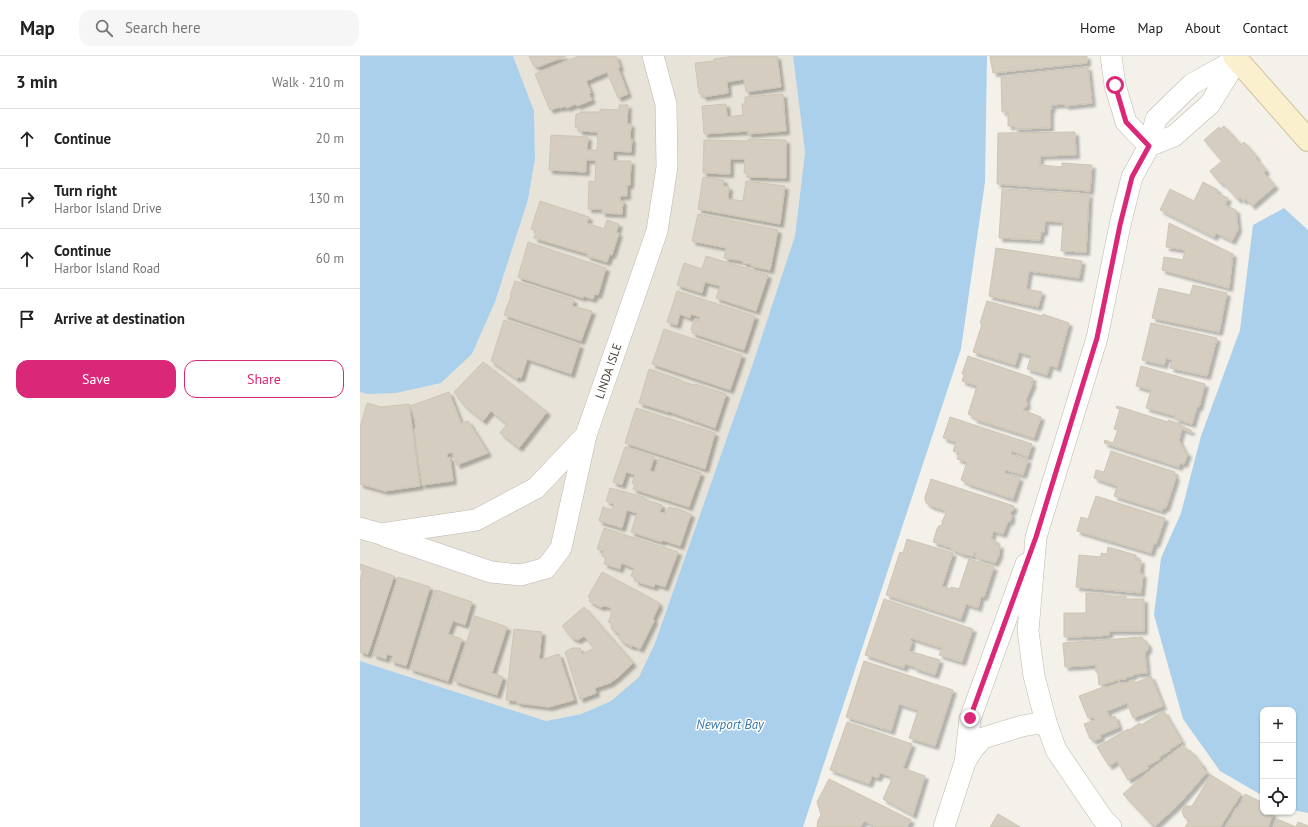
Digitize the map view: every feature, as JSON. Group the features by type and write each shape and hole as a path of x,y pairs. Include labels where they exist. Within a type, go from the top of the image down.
{"main road":[{"path":"1237,57 1308,140"}],"street":[{"name":"LINDA ISLE","path":"360,528 381,534 476,520 536,488 586,435 657,231 667,168 666,104 653,56"},
{"path":"1112,56 1115,85 1126,122 1149,146"},
{"path":"944,827 965,762 970,718 1036,537 1097,338 1120,225 1132,177 1149,146 1174,136 1210,104 1237,57"},
{"path":"381,534 491,572 521,575 546,568 561,548 586,435"},
{"path":"1036,537 1028,631 1034,676 1046,722 1056,750 1102,819 1111,827"},
{"path":"965,762 973,749 984,738 1016,728 1046,722"}],"shaded area":[{"path":"513,56 793,56 805,152 795,236 751,369 655,643 639,677 611,701 581,714 546,721 360,661 360,392 367,394 441,383 472,354 495,302 528,200 535,159 534,111"}],"water":[{"path":"360,56 513,56 534,111 535,159 528,200 495,302 472,354 441,383 396,393 367,394 360,392"},
{"name":"Newport Bay","path":"793,56 987,56 985,182 961,349 803,827 360,827 360,661 546,721 581,714 611,701 639,677 655,643 751,369 795,236 805,152"},
{"path":"1284,208 1308,230 1308,813 1296,811 1296,707 1260,707 1260,794 1220,771 1183,719 1154,615 1161,558 1181,513 1201,436 1240,330 1253,225"}],"building":[{"path":"529,56 566,56 538,67 533,65"},
{"path":"579,56 616,56 620,67 618,68 628,94 618,98 607,72 586,81 592,100 577,106 576,104 566,108 566,106 550,110 535,74"},
{"path":"734,56 777,56 781,87 746,92 744,79 727,82 728,93 703,97 703,94 699,94 695,63 714,61 714,59"},
{"path":"990,56 1087,56 1087,63 993,73"},
{"path":"1088,67 1092,103 1065,106 1065,104 1051,105 1050,128 1015,129 1015,126 1008,126 1008,112 1002,112 1001,77 1012,77 1012,75"},
{"path":"783,94 786,131 748,134 748,131 704,134 702,106 726,104 727,117 743,115 742,104 745,104 745,97"},
{"path":"619,105 628,105 627,124 631,124 631,152 613,151 613,161 631,161 630,185 627,185 627,196 620,196 620,201 623,201 622,214 602,213 602,209 588,209 589,181 595,182 596,160 586,160 586,172 549,170 551,135 588,137 587,150 597,150 598,132 579,131 579,128 575,127 576,114 580,114 580,112 600,112 600,109 619,110"},
{"path":"1224,126 1241,145 1244,142 1257,157 1256,158 1266,170 1264,173 1275,186 1252,206 1246,199 1243,201 1240,197 1238,200 1210,171 1222,161 1204,140 1219,127 1220,129"},
{"path":"1075,132 1076,155 1040,156 1040,165 1062,167 1062,163 1092,165 1090,191 997,184 998,133"},
{"path":"748,139 786,140 786,178 747,177 747,173 744,173 745,159 730,159 730,174 703,173 704,140 748,141"},
{"path":"703,177 724,180 723,186 729,187 728,199 743,201 746,181 785,186 780,224 698,209"},
{"path":"1203,182 1218,190 1217,193 1228,198 1225,205 1236,210 1238,229 1232,241 1216,233 1214,237 1160,210 1170,189 1194,201"},
{"path":"1002,189 1089,194 1086,252 1061,251 1063,222 1045,221 1044,232 1041,232 1040,240 999,238"},
{"path":"540,201 589,217 587,223 604,229 607,220 619,224 616,233 619,233 612,255 610,254 607,262 587,256 588,254 534,238 536,231 531,229"},
{"path":"698,214 778,230 770,270 751,266 751,264 743,263 743,261 724,258 726,248 692,241"},
{"path":"1169,223 1233,254 1229,288 1162,270 1164,257 1183,260 1185,250 1166,247"},
{"path":"528,242 606,268 598,295 595,294 593,299 583,296 583,298 518,277"},
{"path":"996,248 1082,261 1079,278 1029,271 1026,289 1042,292 1038,307 989,296"},
{"path":"706,256 768,275 756,311 716,298 720,286 705,282 702,293 677,285 684,263 702,269"},
{"path":"515,281 574,300 572,306 592,311 581,341 504,315"},
{"path":"1193,285 1227,293 1219,332 1152,318 1159,288 1190,295"},
{"path":"677,291 755,316 744,350 692,333 693,330 691,330 693,323 695,323 696,320 699,321 700,317 691,314 690,318 680,314 677,325 667,322"},
{"path":"987,301 1042,316 1043,314 1069,323 1057,368 1050,365 1047,375 1027,369 1031,356 1019,352 1015,365 973,352 982,324 980,323"},
{"path":"504,320 580,345 571,374 527,359 521,378 518,377 517,379 491,361"},
{"path":"1151,323 1217,338 1207,376 1170,368 1172,360 1166,358 1164,365 1142,360"},
{"path":"664,329 742,355 730,390 652,364"},
{"path":"968,356 1033,378 1031,383 1033,383 1026,399 1027,405 1023,410 1041,417 1034,438 974,419 974,417 968,414 977,386 962,381 964,375 962,374"},
{"path":"483,362 547,412 519,448 500,433 507,424 491,411 483,421 463,404 454,392"},
{"path":"1141,366 1205,384 1199,407 1197,407 1192,424 1175,419 1175,416 1146,408 1151,390 1136,386"},
{"path":"649,369 681,381 726,394 715,428 668,411 639,403"},
{"path":"449,392 461,423 468,421 488,453 457,465 452,452 447,454 447,458 450,457 453,481 422,485 414,429 418,427 410,406"},
{"path":"367,403 381,407 409,404 420,486 385,491 360,484 360,427"},
{"path":"1117,406 1168,422 1168,420 1181,424 1180,426 1191,430 1191,432 1182,429 1179,440 1185,452 1188,453 1184,464 1180,463 1179,467 1104,443 1105,440 1113,443 1118,430 1114,429 1120,409 1116,408"},
{"path":"636,408 715,433 705,469 625,443"},
{"path":"950,417 1032,444 1028,457 1012,451 1011,454 1028,460 1023,475 1006,470 1005,473 1020,478 1013,499 961,480 967,462 957,459 959,453 953,451 956,442 943,438"},
{"path":"625,447 654,457 650,471 655,472 659,459 701,473 689,507 633,489 635,484 632,483 635,475 626,472 622,485 613,482"},
{"path":"1111,451 1175,472 1174,474 1176,477 1166,508 1163,508 1162,511 1114,496 1117,486 1094,478 1096,470 1104,472"},
{"path":"931,479 1014,506 1010,514 1012,515 1010,522 1008,521 1003,534 993,531 991,539 996,540 994,544 1000,545 999,555 995,563 975,557 976,552 974,552 973,556 962,554 951,548 933,542 937,529 942,525 942,521 946,514 944,510 926,503 925,497"},
{"path":"610,488 644,497 644,499 662,505 660,512 666,514 669,507 691,514 680,546 631,532 637,513 627,510 622,528 599,521 603,507 612,510 614,504 606,501"},
{"path":"1096,496 1165,518 1156,544 1154,543 1151,553 1077,531 1081,517 1088,519"},
{"path":"604,528 678,552 665,587 655,584 654,587 635,581 636,578 631,576 634,568 621,563 620,569 604,564 606,558 602,556 604,551 597,549"},
{"path":"907,539 953,553 942,586 951,589 951,587 959,589 969,559 994,567 984,597 981,596 978,608 966,604 961,619 886,595 900,552 903,553"},
{"path":"1108,547 1136,555 1136,560 1141,560 1140,574 1143,574 1141,593 1076,587 1079,555 1101,557 1101,553 1107,554"},
{"path":"360,564 394,576 368,654 360,652 360,581 363,570 360,569"},
{"path":"602,572 658,602 659,606 653,618 654,621 640,649 632,645 632,647 621,641 622,640 618,638 620,634 612,630 611,623 608,622 611,616 611,608 606,606 600,607 589,601 590,598 588,597"},
{"path":"398,577 430,587 406,666 391,661 393,656 387,654 386,659 373,655"},
{"path":"436,590 472,602 465,625 453,621 448,634 462,639 448,681 410,669"},
{"path":"1086,593 1103,593 1103,595 1110,596 1126,596 1126,599 1144,599 1144,631 1109,631 1109,635 1102,636 1064,637 1064,613 1086,613"},
{"path":"884,599 973,629 962,662 939,655 942,648 911,638 910,641 912,641 909,651 940,660 935,675 905,664 904,668 865,655"},
{"path":"584,607 633,663 610,683 595,688 596,693 580,699 565,652 572,648 580,648 582,654 594,648 584,636 578,640 572,638 562,626"},
{"path":"475,616 507,627 492,673 503,677 497,695 454,681"},
{"path":"514,629 542,632 539,659 559,654 574,700 549,707 506,700"},
{"path":"1142,637 1148,644 1148,649 1145,653 1147,673 1133,674 1133,676 1126,677 1126,679 1115,680 1099,685 1098,674 1095,670 1097,665 1065,667 1063,643"},
{"path":"864,661 953,690 935,746 909,738 918,710 899,704 891,731 846,717"},
{"path":"1151,676 1163,706 1133,718 1127,703 1107,711 1110,718 1115,716 1119,727 1100,735 1101,738 1093,741 1092,738 1090,739 1084,724 1095,720 1093,717 1088,718 1079,696 1106,686 1107,688 1120,682 1121,685 1134,680 1135,683"},
{"path":"1164,711 1182,742 1159,757 1160,759 1147,766 1149,768 1128,780 1117,761 1109,766 1097,747 1140,723 1141,725"},
{"path":"847,722 912,744 903,768 925,776 913,815 883,799 891,781 890,776 880,773 878,778 872,776 869,784 830,770"},
{"path":"1183,745 1188,752 1190,750 1207,772 1179,804 1154,827 1123,794 1148,772"},
{"path":"1211,775 1241,794 1220,827 1185,827 1190,820 1184,817 1182,811 1185,806 1192,806"},
{"path":"829,779 911,820 907,827 876,827 864,821 860,827 817,827 818,820 821,815 817,802"},
{"path":"1245,794 1260,802 1260,815 1273,815 1268,827 1226,827 1236,808 1238,809"},
{"path":"998,814 1020,827 990,827"},
{"path":"1277,819 1296,827 1274,827"},
{"path":"1298,822 1308,826 1308,827 1296,827"}],"route":[{"path":"970,718 1036,537 1097,338 1108,290 1120,225 1132,177 1149,146 1126,122 1115,85"}]}
